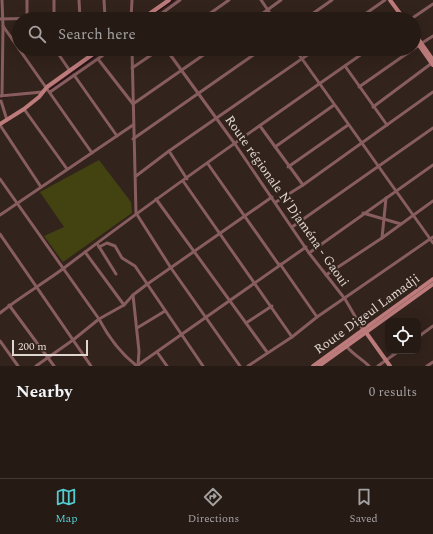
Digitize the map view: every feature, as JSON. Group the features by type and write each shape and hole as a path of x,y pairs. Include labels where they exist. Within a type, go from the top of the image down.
{"street":[{"path":"2,0 1,19 3,26 1,96 42,92"},
{"path":"27,0 27,12"},
{"path":"54,0 54,12"},
{"path":"79,0 80,12"},
{"path":"104,0 105,12"},
{"path":"131,12 132,0"},
{"path":"164,12 180,0"},
{"path":"212,12 228,0"},
{"path":"261,0 268,10"},
{"path":"265,12 281,0"},
{"path":"315,12 332,0"},
{"path":"368,12 386,0 395,12"},
{"path":"390,0 399,12"},
{"path":"151,12 166,1"},
{"path":"421,12 433,4"},
{"path":"1,19 12,19"},
{"path":"3,26 12,39"},
{"path":"421,43 433,36"},
{"path":"373,107 433,63 421,45"},
{"path":"24,56 92,153"},
{"path":"59,56 70,71"},
{"path":"41,187 0,124 24,109 47,87 90,56"},
{"path":"50,92 101,56"},
{"path":"132,56 136,213 171,268 240,366"},
{"path":"132,68 150,56"},
{"name":"Route régionale N'Djaména - Gaoui","path":"171,56 276,202 309,252 345,300 364,331 390,366"},
{"path":"133,104 202,56"},
{"path":"133,139 252,56"},
{"path":"300,56 378,167 432,238 433,243"},
{"path":"136,176 169,151 306,56"},
{"path":"0,312 63,269 96,242 136,213 208,164 359,56"},
{"path":"359,87 403,56"},
{"path":"98,58 133,104"},
{"path":"345,66 387,125"},
{"path":"74,75 117,136"},
{"path":"276,202 433,92"},
{"path":"1,101 7,120"},
{"path":"275,147 334,104"},
{"path":"24,109 67,169"},
{"path":"0,215 133,125"},
{"path":"288,167 348,125"},
{"path":"260,126 302,185"},
{"path":"292,227 433,128"},
{"path":"169,151 185,180 220,234 256,283 292,337"},
{"path":"208,164 317,317"},
{"path":"309,252 433,165"},
{"path":"0,179 99,319 122,355 138,366"},
{"path":"36,366 73,340 99,319 124,305 133,295 194,250 220,234 272,197"},
{"path":"382,238 386,198"},
{"path":"156,199 267,352"},
{"path":"326,275 414,216 433,201"},
{"path":"363,213 401,224"},
{"path":"0,234 91,366"},
{"path":"248,366 267,352 292,337 317,317 345,300 432,238"},
{"path":"96,242 116,274"},
{"path":"99,246 107,243 115,246 122,258 135,266 146,285 203,366"},
{"path":"138,366 306,247"},
{"path":"85,252 124,305"},
{"name":"Route Digeul Lamadji","path":"319,366 433,279"},
{"name":"Route Digeul Lamadji","path":"313,366 433,284"},
{"path":"133,295 137,328 138,366"},
{"path":"9,305 54,366"},
{"path":"246,323 272,306"},
{"path":"137,328 165,311"},
{"path":"421,335 433,326"},
{"path":"0,341 18,366"},
{"path":"347,346 357,358 363,360 369,366"},
{"path":"157,352 167,366"},
{"path":"378,366 395,354"},
{"path":"427,366 433,362"}],"shaded area":[{"path":"99,160 131,202 132,213 63,262 44,236 64,227 40,192"}],"waterway":[{"path":"157,12 174,0"},
{"path":"49,90 95,56"},
{"path":"0,98 12,96"}]}
